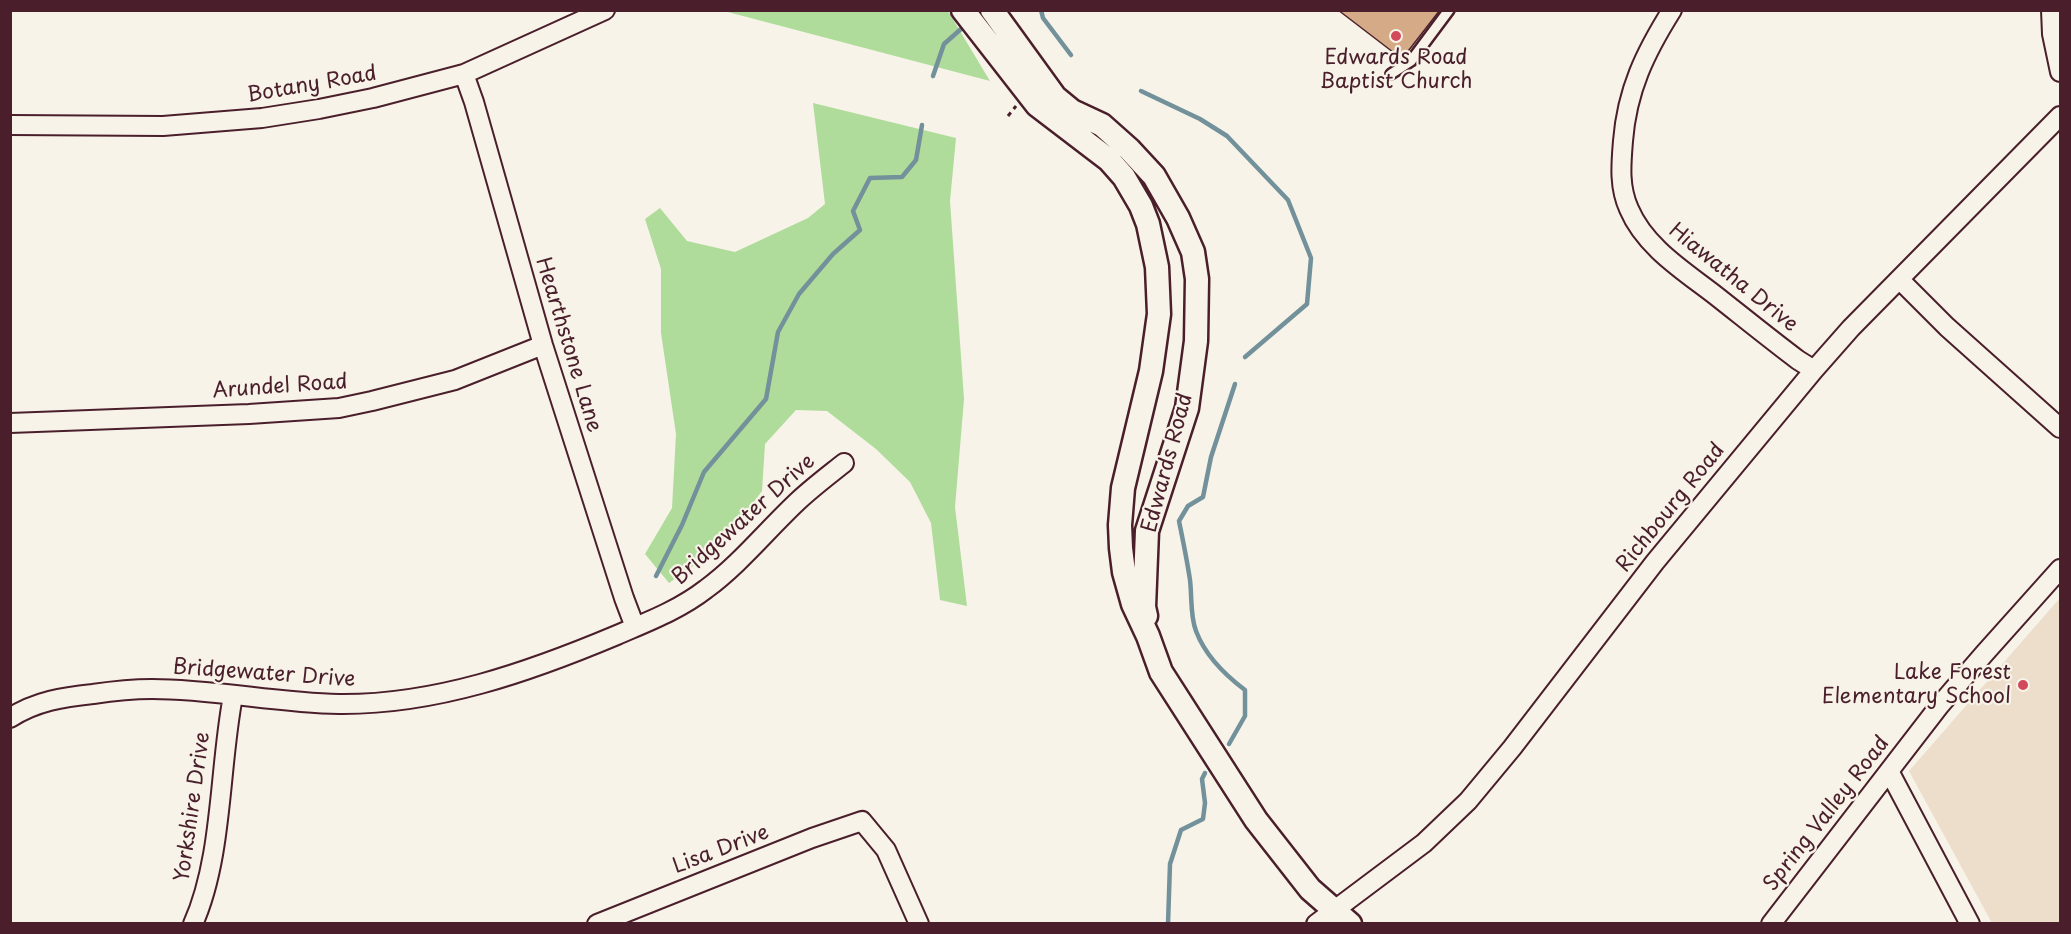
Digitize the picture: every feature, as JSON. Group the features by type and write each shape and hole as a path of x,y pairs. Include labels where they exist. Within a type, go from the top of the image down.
{"street":[{"name":"Botany Road","path":"10,125 163,126 262,118 320,110 464,74 606,10"},
{"name":"Edwards Road","path":"963,10 1037,105 1109,160 1124,177 1148,224 1159,289 1157,336 1123,488 1120,525 1124,572 1133,604 1149,636 1161,672 1256,820 1310,889 1342,917"},
{"name":"Edwards Road","path":"992,10 1055,97 1072,111 1102,125 1155,176 1193,252 1197,279 1196,341 1187,408 1147,531 1144,607 1149,636"},
{"name":"Hiawatha Drive","path":"1672,10 1646,54 1630,97 1624,123 1620,175 1629,210 1641,230 1669,259 1814,370"},
{"path":"2051,10 2052,34 2061,72"},
{"name":"Hearthstone Lane","path":"464,74 543,345 635,627"},
{"name":"Richbourg Road","path":"1316,924 1342,917 1445,825 1468,801 1512,748 1655,562 1814,370 1851,328 2061,116"},
{"path":"1900,280 1947,327 2061,428"},
{"name":"Arundel Road","path":"10,423 249,414 339,408 372,402 455,380 543,345"},
{"name":"Bridgewater Drive","path":"10,718 50,700 118,691 167,689 340,704 425,697 471,687 517,673 580,651 679,607 706,589 750,550 799,500 844,463"},
{"name":"Spring Valley Road","path":"1771,924 1940,705 2061,569"},
{"name":"Yorkshire Drive","path":"193,924 203,898 211,861 227,727 233,696"},
{"path":"1889,771 1970,924"},
{"name":"Lisa Drive","path":"597,924 812,838 862,821 886,850 919,924"}],"lane":[{"path":"1391,74 1412,61 1449,10"}],"shaded area":[{"name":"Lake Forest Elementary School","path":"2060,598 2060,923 1992,923 1909,771"}],"green space":[{"path":"724,11 948,11 990,81"},
{"path":"813,103 956,138 950,201 964,399 955,507 967,606 940,600 931,523 910,482 876,449 827,411 796,410 765,444 762,491 719,548 669,583 645,554 672,508 676,434 661,333 661,269 645,219 660,208 687,241 735,252 808,218 825,204"}],"building":[{"name":"Edwards Road Baptist Church","path":"1338,10 1440,10 1402,59"}],"waterway":[{"path":"1041,10 1043,18 1071,55"},
{"path":"933,76 944,44 961,29"},
{"path":"1141,91 1200,119 1227,136 1288,200 1311,258 1307,304 1245,357"},
{"path":"656,576 682,525 704,472 766,399 778,332 799,294 833,254 860,230 853,211 870,178 902,177 916,160 922,125"},
{"path":"1229,744 1245,716 1245,690 1216,664 1196,631 1190,580 1179,521 1188,506 1203,497 1211,457 1235,384"},
{"path":"1168,924 1170,864 1181,830 1203,819 1205,803 1202,779 1205,773"}],"place":[{"name":"Edwards Road Baptist Church","path":"1396,36"},
{"name":"Lake Forest Elementary School","path":"2023,685"}]}
